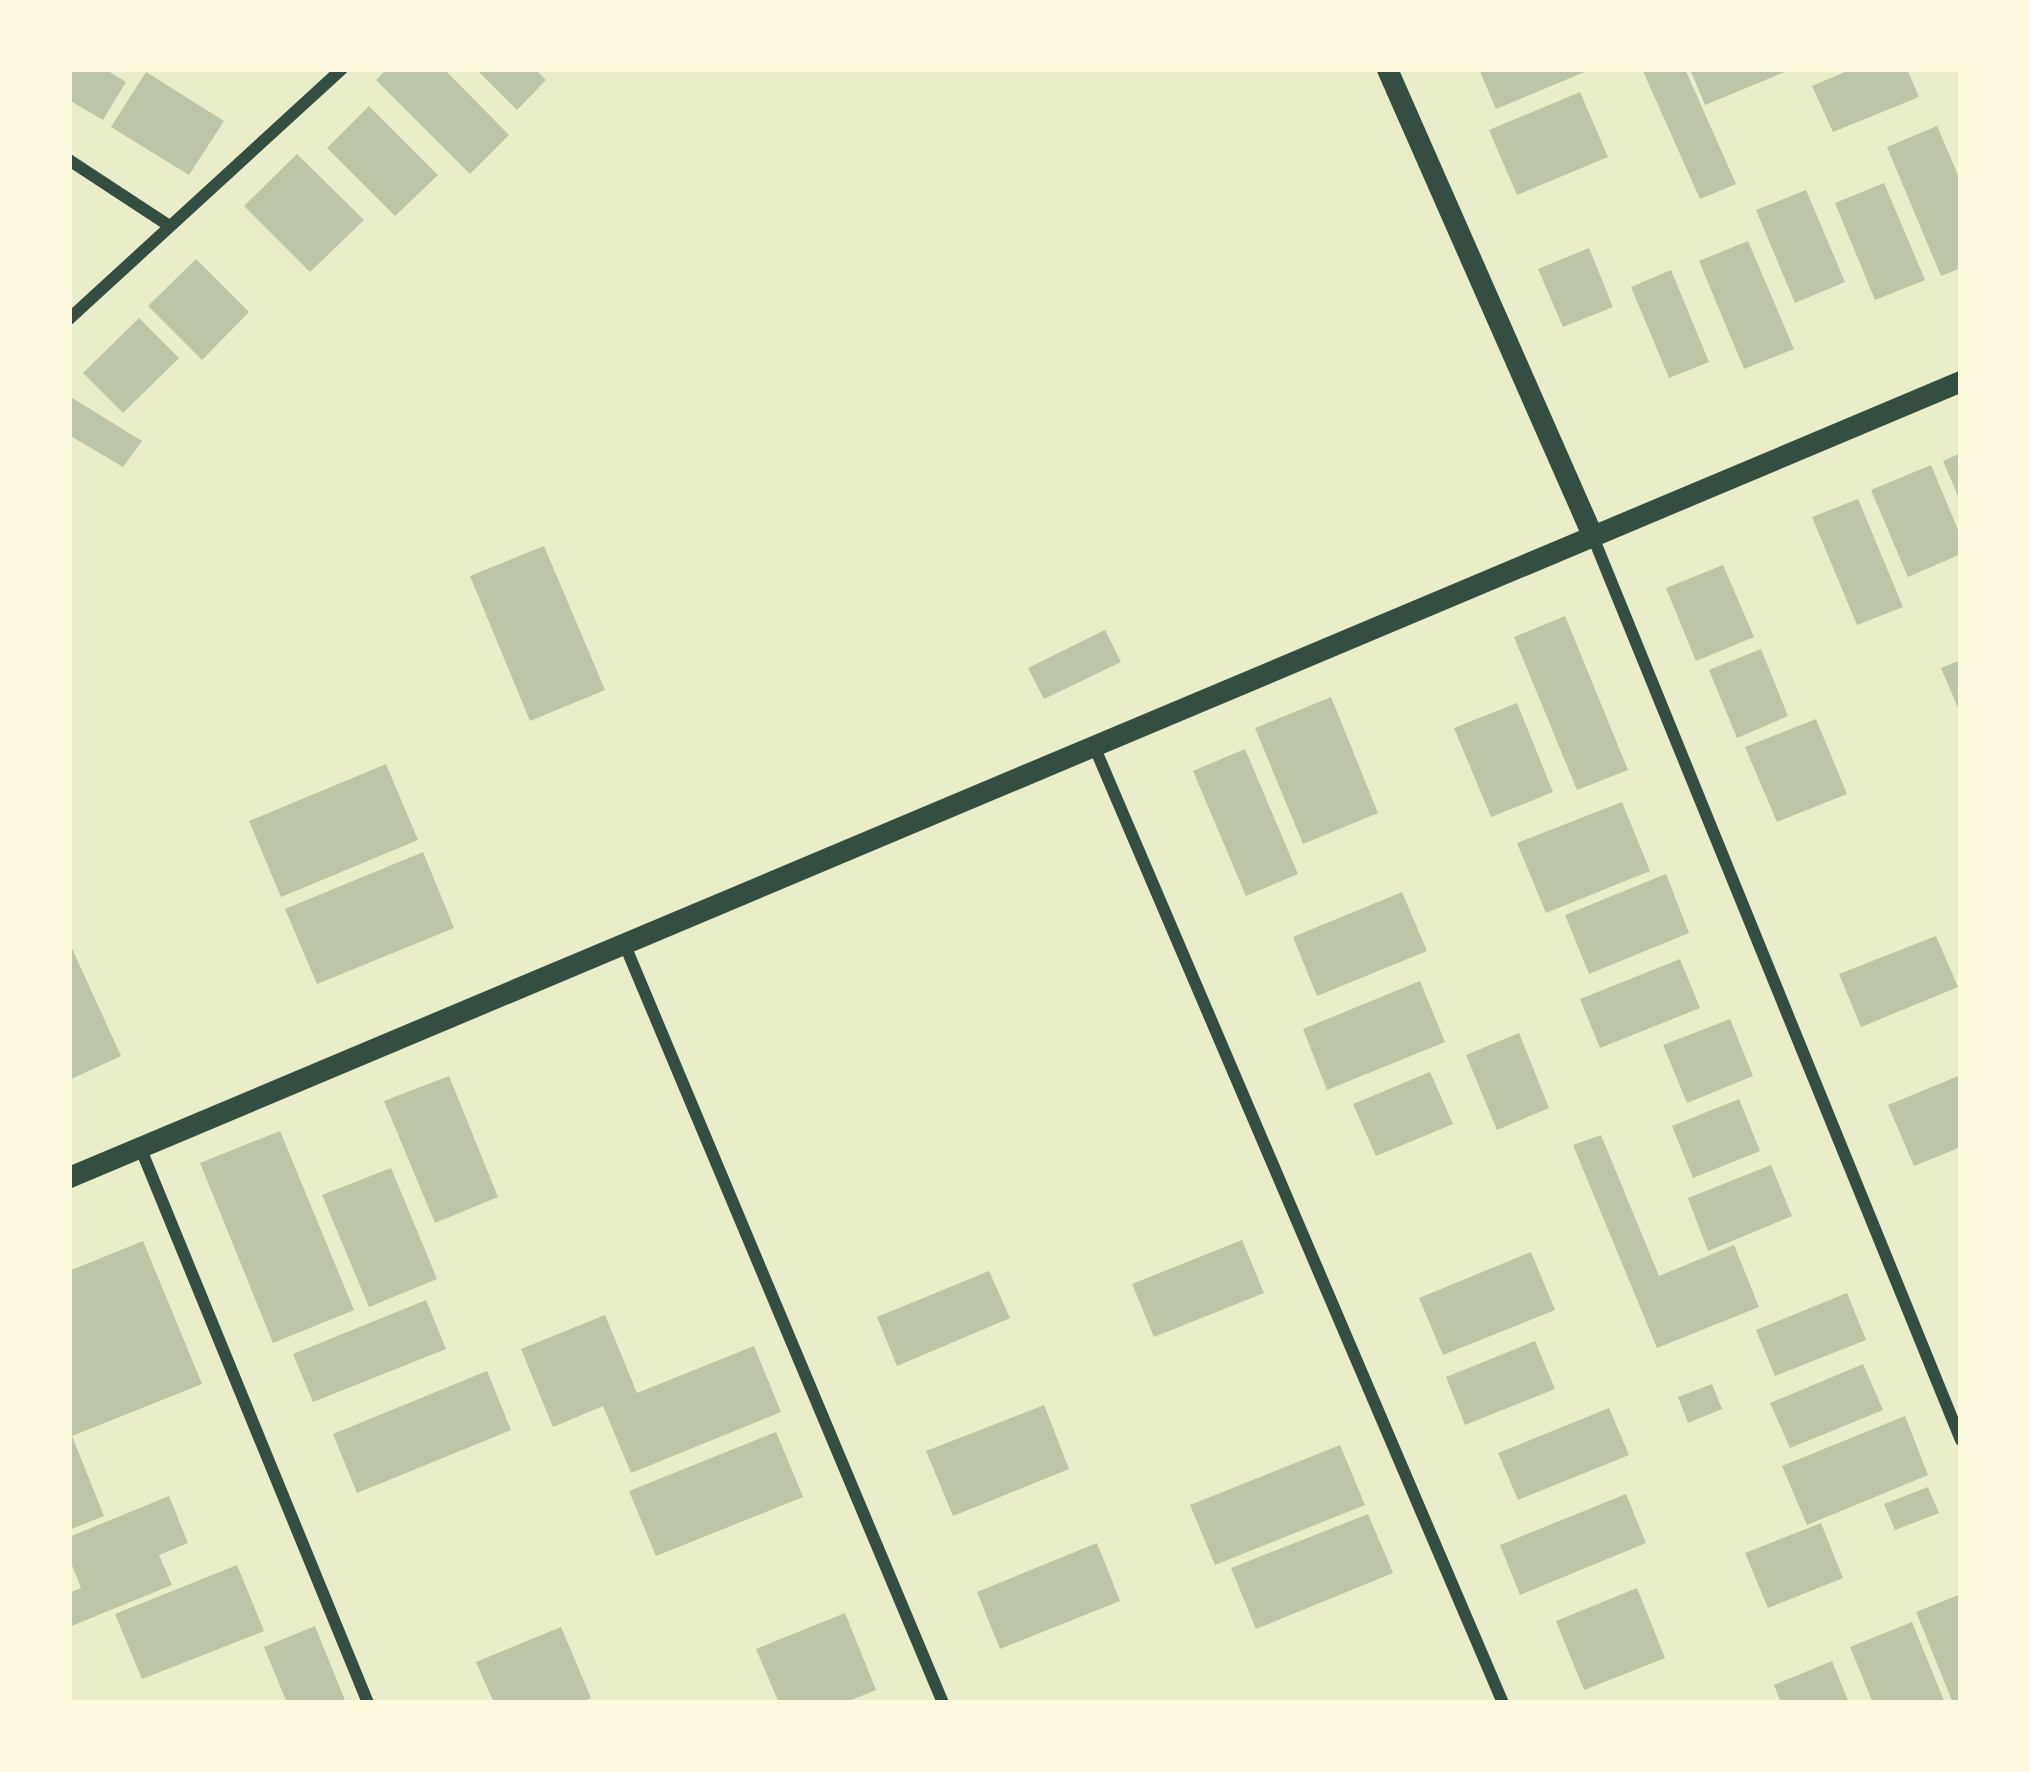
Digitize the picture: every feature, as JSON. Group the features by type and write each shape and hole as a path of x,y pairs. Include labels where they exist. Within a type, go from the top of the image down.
{"street":[{"path":"69,319 342,69"},
{"path":"1387,69 1592,537 1961,1440"},
{"path":"69,160 168,224"},
{"path":"69,1178 1961,381"},
{"path":"1094,746 1503,1703"},
{"path":"624,943 943,1703"},
{"path":"140,1148 368,1703"}],"building":[{"path":"69,69 105,69 126,82 103,120 69,100"},
{"path":"387,69 444,69 509,135 470,174 376,80"},
{"path":"476,69 535,69 546,80 517,110"},
{"path":"1479,69 1592,69 1496,109"},
{"path":"1642,69 1685,69 1736,184 1700,199"},
{"path":"1690,69 1792,69 1705,105"},
{"path":"1852,69 1907,69 1919,97 1833,132 1812,86"},
{"path":"146,72 224,121 189,175 111,127"},
{"path":"1580,92 1608,157 1517,195 1489,130"},
{"path":"369,106 438,175 395,216 327,148"},
{"path":"1937,126 1961,182 1961,268 1941,276 1887,147"},
{"path":"297,154 364,220 310,272 244,206"},
{"path":"1884,183 1925,280 1875,300 1835,203"},
{"path":"1806,190 1845,282 1795,303 1756,210"},
{"path":"1748,241 1794,349 1744,369 1699,261"},
{"path":"1589,248 1613,307 1563,327 1538,269"},
{"path":"196,259 249,312 202,360 148,306"},
{"path":"1671,270 1709,362 1669,378 1631,287"},
{"path":"139,318 179,358 123,413 83,373"},
{"path":"69,396 142,441 123,467 69,435"},
{"path":"1961,453 1961,503 1943,461"},
{"path":"1931,465 1961,537 1961,554 1908,577 1871,490"},
{"path":"1858,499 1903,607 1857,625 1812,517"},
{"path":"544,546 605,690 530,721 470,576"},
{"path":"1723,565 1754,637 1696,661 1666,588"},
{"path":"1565,616 1628,770 1577,790 1514,637"},
{"path":"1105,630 1121,662 1044,699 1028,668"},
{"path":"1761,649 1788,716 1737,738 1709,670"},
{"path":"1961,660 1961,715 1941,668"},
{"path":"1331,697 1378,813 1303,844 1255,728"},
{"path":"1517,703 1553,792 1491,817 1454,728"},
{"path":"1816,719 1847,794 1777,822 1745,747"},
{"path":"1245,749 1298,874 1246,896 1193,771"},
{"path":"386,764 418,840 281,897 249,821"},
{"path":"1622,802 1650,871 1546,913 1517,843"},
{"path":"423,852 454,928 317,984 285,909"},
{"path":"1666,874 1689,933 1589,974 1565,915"},
{"path":"1402,892 1427,951 1317,996 1293,937"},
{"path":"1936,936 1958,987 1861,1027 1839,974"},
{"path":"69,942 121,1056 69,1080"},
{"path":"1680,959 1700,1008 1600,1048 1580,999"},
{"path":"1420,981 1445,1042 1327,1090 1303,1029"},
{"path":"1730,1019 1753,1076 1687,1103 1663,1045"},
{"path":"1519,1033 1549,1108 1497,1130 1466,1055"},
{"path":"1430,1072 1453,1124 1376,1156 1353,1104"},
{"path":"1961,1075 1961,1147 1914,1166 1888,1105"},
{"path":"449,1076 498,1197 435,1223 384,1101"},
{"path":"1739,1099 1760,1151 1693,1178 1672,1126"},
{"path":"280,1131 354,1310 273,1343 200,1163"},
{"path":"1601,1135 1659,1276 1734,1245 1759,1307 1657,1348 1573,1145"},
{"path":"1771,1165 1792,1216 1708,1251 1688,1198"},
{"path":"391,1168 437,1279 369,1307 322,1195"},
{"path":"1242,1240 1264,1293 1154,1337 1132,1284"},
{"path":"143,1241 202,1384 72,1436 104,1516 69,1530 69,1271"},
{"path":"1531,1252 1555,1310 1443,1355 1419,1298"},
{"path":"989,1271 1010,1318 897,1366 877,1317"},
{"path":"1847,1293 1866,1340 1775,1376 1756,1330"},
{"path":"426,1300 446,1349 313,1402 293,1354"},
{"path":"605,1315 637,1393 754,1346 781,1412 631,1473 603,1406 553,1427 521,1349"},
{"path":"1535,1341 1555,1389 1465,1425 1446,1377"},
{"path":"1863,1364 1883,1410 1790,1448 1770,1403"},
{"path":"487,1371 511,1430 357,1493 333,1434"},
{"path":"1712,1384 1722,1409 1688,1423 1678,1397"},
{"path":"1044,1405 1069,1469 953,1516 926,1451"},
{"path":"1609,1408 1629,1455 1518,1500 1498,1453"},
{"path":"1905,1416 1928,1475 1807,1525 1782,1466"},
{"path":"776,1432 803,1497 656,1556 629,1491"},
{"path":"1340,1445 1365,1505 1215,1565 1190,1505"},
{"path":"1928,1487 1939,1513 1895,1530 1884,1504"},
{"path":"1626,1494 1646,1543 1520,1595 1500,1545"},
{"path":"169,1496 188,1543 159,1555 172,1585 69,1627 69,1593 81,1588 69,1558 69,1537"},
{"path":"1368,1514 1393,1573 1256,1629 1231,1568"},
{"path":"1821,1523 1843,1578 1768,1608 1745,1553"},
{"path":"1097,1543 1120,1601 1000,1649 977,1592"},
{"path":"237,1565 264,1631 142,1679 115,1614"},
{"path":"1637,1588 1665,1658 1584,1690 1556,1621"},
{"path":"1961,1594 1961,1703 1953,1703 1916,1612"},
{"path":"845,1613 876,1690 844,1703 779,1703 756,1649"},
{"path":"1912,1622 1945,1703 1873,1703 1850,1647"},
{"path":"315,1626 346,1703 287,1703 264,1647"},
{"path":"561,1627 591,1698 578,1703 494,1703 476,1662"},
{"path":"1832,1661 1849,1703 1781,1703 1774,1685"}]}
